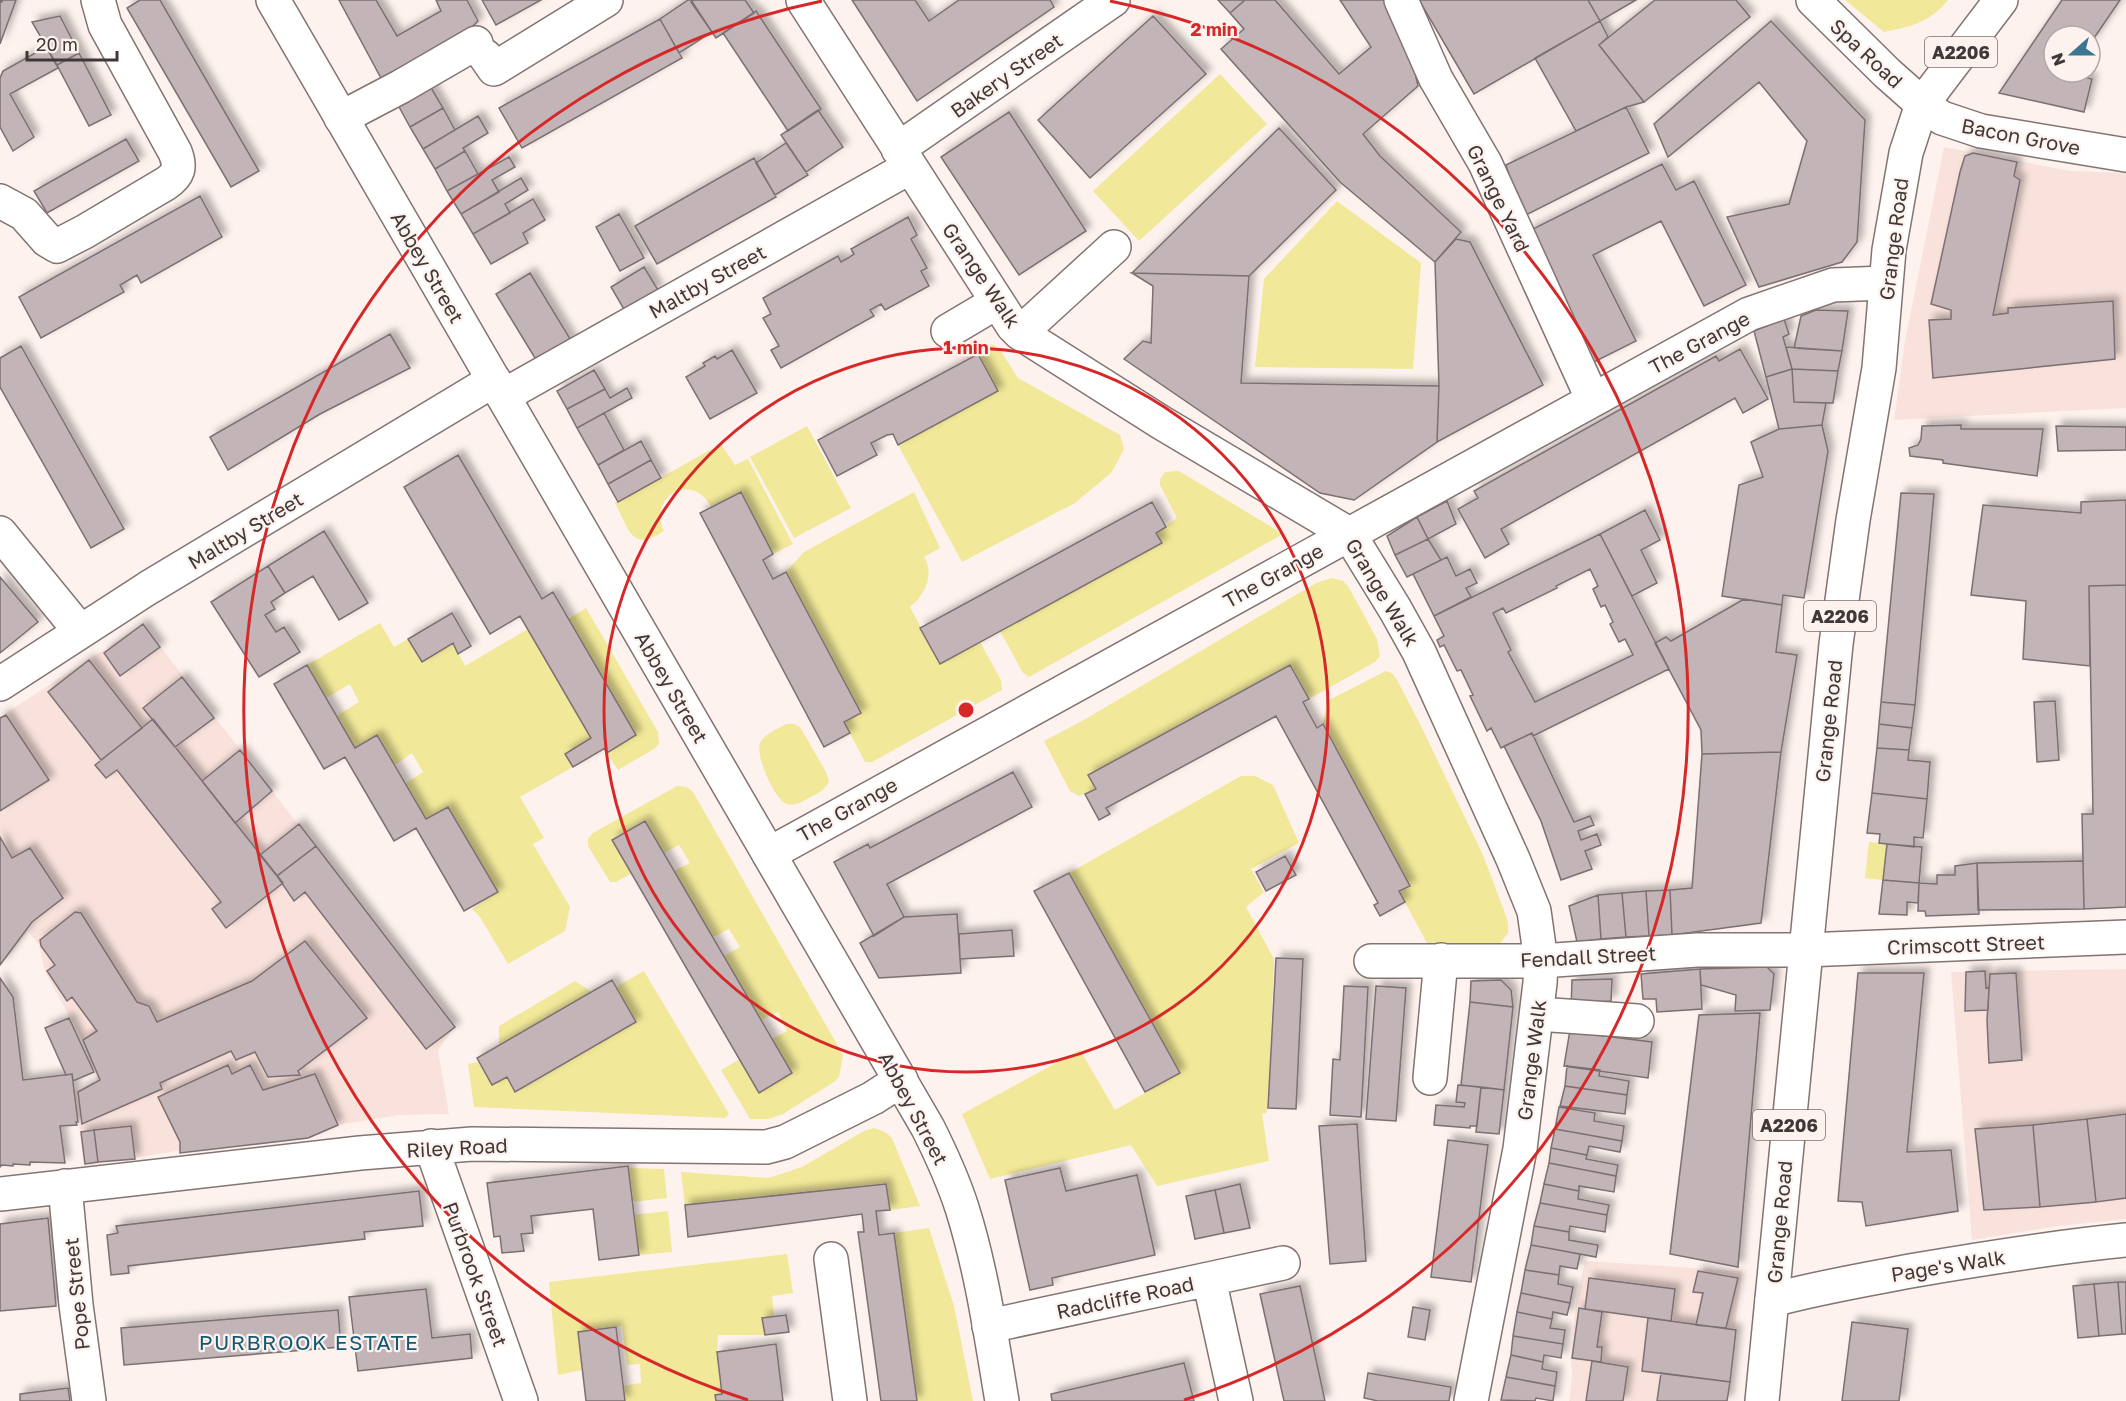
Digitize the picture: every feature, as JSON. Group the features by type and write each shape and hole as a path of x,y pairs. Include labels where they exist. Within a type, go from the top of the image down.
{"street":[{"path":"0,201 24,214 47,240 57,246 165,184 177,174 179,164 175,152 105,25 98,0"},
{"name":"Abbey Street","path":"273,0 928,1128 955,1188 979,1273 1002,1401"},
{"path":"341,118 480,49 494,69 606,0"},
{"name":"Grange Walk","path":"804,0 997,302 1020,333 1162,423 1349,534 1419,652 1508,848 1534,911 1541,961 1538,1014 1520,1149 1471,1401"},
{"name":"Grange Yard","path":"1401,0 1436,79 1485,163 1593,400"},
{"name":"Spa Road","path":"1813,0 1922,104"},
{"name":"Grange Road","path":"1762,1401 1836,644 1853,520 1879,368 1888,250 1903,166 1922,104 2001,0"},
{"name":"Bakery Street","path":"904,158 1094,6"},
{"name":"Bacon Grove","path":"1922,104 1941,118 1981,131 2126,155"},
{"name":"Maltby Street","path":"0,684 157,582 904,158"},
{"path":"1020,333 1114,247"},
{"name":"The Grange","path":"769,854 1749,314 1833,285 1885,283"},
{"path":"948,330 997,302"},
{"path":"0,533 80,631"},
{"name":"Crimscott Street","path":"1805,950 2126,937"},
{"name":"Fendall Street","path":"1371,961 1541,961 1697,950 1805,950"},
{"path":"1430,1078 1441,960"},
{"path":"1538,1014 1637,1021"},
{"name":"Riley Road","path":"0,1194 430,1146 472,1144 776,1146 873,1098 901,1080"},
{"name":"Purbrook Street","path":"430,1146 521,1401"},
{"name":"Pope Street","path":"64,1186 88,1401"},
{"name":"Page's Walk","path":"1772,1300 1839,1284 1956,1263 2074,1245 2126,1240"},
{"path":"831,1259 850,1401"},
{"path":"1209,1279 1283,1263"},
{"name":"Radcliffe Road","path":"989,1326 1209,1279 1236,1401"}],"shaded area":[{"path":"1845,0 1948,0 1934,14 1919,22 1884,32"},
{"path":"1220,74 1267,124 1139,241 1093,191"},
{"path":"1944,147 2071,171 2126,173 2126,408 1894,420 1905,341"},
{"path":"1337,201 1421,263 1413,369 1255,367 1264,279"},
{"path":"992,344 1000,350 1018,378 1120,435 1124,449 1112,472 1075,503 962,562 898,445 998,390 978,354"},
{"path":"807,426 851,508 794,538 750,457"},
{"path":"721,444 735,465 748,459 793,544 773,554 741,492 712,507 699,493 681,490 667,498 663,505 660,513 664,531 644,540 632,535 615,503"},
{"path":"1179,471 1283,534 1029,677 1023,673 1000,631 1161,543 1156,533 1177,518 1160,485 1160,479 1165,472"},
{"path":"914,492 940,548 924,557 929,570 927,584 920,597 910,607 940,663 980,642 1001,680 1002,690 872,762 865,762 844,722 861,713 786,572 804,552"},
{"path":"1332,578 1343,581 1348,586 1377,639 1380,656 1375,662 1309,699 1290,666 1088,776 1096,789 1079,796 1070,791 1044,741 1316,583"},
{"path":"586,608 658,732 659,744 654,749 618,770 607,753 636,735 568,619"},
{"path":"380,623 394,647 408,639 421,662 453,643 465,666 528,629 591,738 565,754 573,767 520,797 544,838 533,844 570,907 565,931 508,964 480,917 472,909 497,892 448,807 426,819 406,783 423,772 412,753 395,765 377,735 355,748 337,716 359,702 350,684 326,698 307,665"},
{"path":"143,624 455,1027 438,1050 449,1114 399,1115 84,1166 75,1091 97,1081 83,1041 45,972 39,945 28,931 0,967 0,717"},
{"path":"1386,671 1392,673 1397,680 1483,855 1508,923 1508,933 1495,947 1428,945 1399,891 1410,885 1323,724 1327,701"},
{"path":"786,724 800,727 829,781 821,791 793,804 782,801 772,787 763,767 759,749 765,737"},
{"path":"1241,776 1255,776 1273,785 1299,843 1251,869 1264,892 1246,907 1274,959 1268,1108 1266,1113 1262,1114 1269,1161 1157,1186 1131,1145 990,1179 962,1114 1080,1050 1115,1110 1180,1073 1069,873"},
{"path":"677,786 687,787 693,792 843,1055 839,1077 834,1082 783,1114 768,1119 750,1119 721,1070 740,1059 759,1092 791,1074 772,1039 787,1031 778,1012 761,1020 724,956 740,947 729,929 713,937 674,871 690,863 679,845 664,853 644,821 612,839 632,873 616,882 610,882 588,846 588,839 593,833"},
{"path":"1869,842 1887,844 1883,880 1865,878"},
{"path":"2126,969 2126,1219 2058,1226 1972,1240 1951,972"},
{"path":"644,971 729,1114 725,1118 474,1107 468,1064 478,1062 492,1085 507,1077 516,1092 636,1022 616,987"},
{"path":"575,981 592,992 499,1046 499,1026"},
{"path":"874,1128 885,1132 892,1138 920,1206 890,1210 886,1184 685,1205 681,1172 769,1178 802,1167 864,1131"},
{"path":"628,1168 664,1169 667,1198 632,1202"},
{"path":"668,1211 672,1252 639,1255 633,1215"},
{"path":"929,1228 954,1306 973,1401 917,1401 894,1233"},
{"path":"787,1254 793,1293 772,1296 774,1316 763,1318 765,1335 718,1335 717,1352 722,1394 715,1395 716,1401 625,1401 623,1386 641,1383 640,1364 627,1365 622,1326 578,1332 582,1370 558,1375 549,1282"},
{"path":"1585,1261 1742,1271 1726,1401 1569,1401 1576,1303"}],"building":[{"path":"0,0 16,0 0,44"},
{"path":"140,0 160,0 259,171 231,187 127,8"},
{"path":"339,0 376,0 397,36 441,11 436,0 467,0 478,21 467,32 382,80"},
{"path":"482,0 541,0 496,25"},
{"path":"691,0 712,32 679,53 660,19"},
{"path":"694,0 745,0 754,13 716,38 691,2"},
{"path":"852,0 915,0 929,21 959,0 1050,0 1054,7 917,101"},
{"path":"1218,0 1245,0 1230,13"},
{"path":"1245,0 1275,0 1339,74 1371,47 1340,0 1387,0 1406,33 1418,86 1363,134 1380,156 1461,232 1435,262 1340,182 1221,49 1244,29 1230,13"},
{"path":"1419,0 1588,0 1600,21 1474,94"},
{"path":"1588,0 1636,0 1600,21"},
{"path":"1655,0 1736,0 1750,17 1644,102 1599,45"},
{"path":"2062,0 2120,0 2102,26 2102,24 2046,24"},
{"path":"756,11 821,109 788,131 723,33"},
{"path":"60,16 79,53 57,65 32,22"},
{"path":"1153,16 1206,74 1090,178 1038,120"},
{"path":"660,19 682,58 522,148 499,108"},
{"path":"1600,21 1608,37 1599,45 1644,102 1626,107 1576,131 1535,58"},
{"path":"1771,21 1865,120 1857,242 1842,262 1759,287 1727,217 1789,204 1807,141 1759,82 1668,157 1654,124"},
{"path":"2042,30 2042,84 2091,84 2084,112 1999,93"},
{"path":"46,47 58,68 10,94 34,137 13,151 0,127 0,78 3,71"},
{"path":"79,53 111,115 89,126 57,65"},
{"path":"430,86 443,108 410,127 398,105"},
{"path":"1626,107 1649,153 1522,217 1506,165"},
{"path":"443,108 455,130 423,149 410,127"},
{"path":"818,110 843,147 806,172 781,135"},
{"path":"1009,112 1086,231 1019,275 941,157"},
{"path":"478,116 488,133 463,148 465,151 435,169 423,149"},
{"path":"1279,128 1336,190 1249,276 1132,273"},
{"path":"126,139 139,161 47,213 34,191"},
{"path":"786,143 808,175 775,195 756,163"},
{"path":"465,151 478,174 447,191 435,169"},
{"path":"1973,153 2017,162 2014,176 2020,180 1993,315 2008,313 2008,308 2113,301 2115,359 1933,378 1929,320 1951,319 1951,310 1931,304 1960,172 1965,156"},
{"path":"509,157 515,167 492,180 499,192 461,214 447,191"},
{"path":"754,158 776,197 657,264 635,226"},
{"path":"1662,164 1676,190 1694,181 1746,285 1704,306 1661,221 1593,255 1636,341 1592,363 1527,232"},
{"path":"521,178 528,190 505,204 510,213 473,234 461,214"},
{"path":"200,196 222,237 141,283 137,275 120,285 124,292 41,338 19,297"},
{"path":"533,199 545,220 523,233 528,243 491,264 473,234"},
{"path":"619,214 644,258 620,271 596,227"},
{"path":"908,217 917,235 911,239 927,268 921,271 929,286 885,310 881,304 870,310 874,316 781,368 771,350 779,346 763,318 771,314 763,298 838,256 841,262 854,254 851,249"},
{"path":"1456,239 1470,242 1543,385 1437,442 1439,386 1435,262"},
{"path":"644,267 658,290 625,311 611,287"},
{"path":"530,273 572,342 538,363 496,294"},
{"path":"1132,273 1249,276 1241,383 1439,386 1437,442 1354,500 1320,493 1124,359 1143,341 1151,343 1153,286"},
{"path":"1816,310 1848,311 1842,351 1794,348 1801,316"},
{"path":"1784,319 1789,334 1783,337 1792,369 1766,377 1754,331"},
{"path":"390,334 410,368 320,414 228,470 210,437"},
{"path":"21,346 124,529 91,548 0,387 0,358"},
{"path":"1786,347 1842,351 1838,371 1792,369"},
{"path":"1740,349 1768,399 1743,413 1735,398 1501,529 1509,544 1485,558 1458,509 1478,498 1474,491 1716,356 1719,361"},
{"path":"732,350 757,393 710,419 686,377 705,366 703,363 715,356 717,359"},
{"path":"978,354 998,391 898,445 893,434 871,443 877,455 837,476 818,440"},
{"path":"1792,369 1794,402 1826,403 1822,425 1779,429 1766,377"},
{"path":"1792,369 1838,371 1833,403 1794,402"},
{"path":"594,370 605,389 567,409 557,391"},
{"path":"627,388 632,398 577,428 567,409 605,389 610,398"},
{"path":"604,413 624,450 598,465 577,428"},
{"path":"1822,425 1828,451 1804,598 1783,595 1782,605 1722,596 1739,485 1763,477 1751,442 1779,429"},
{"path":"1961,425 1961,429 2043,429 2037,476 1910,456 1909,448 1918,445 1921,439 1922,426"},
{"path":"2056,426 2126,427 2126,450 2058,451"},
{"path":"641,441 651,460 608,484 598,465"},
{"path":"458,455 542,599 553,592 636,735 607,753 605,748 573,767 565,754 591,738 520,616 490,634 404,487"},
{"path":"651,460 661,478 618,502 608,484"},
{"path":"741,492 773,554 763,560 773,579 786,572 861,713 844,722 850,733 824,747 700,513"},
{"path":"1901,493 1934,494 1915,705 1881,702"},
{"path":"2126,500 2126,585 2089,586 2090,666 2023,659 2026,601 1971,595 1983,505 2081,513 2081,502"},
{"path":"1447,501 1456,524 1428,539 1417,517"},
{"path":"1152,502 1166,527 1156,533 1162,543 940,664 920,628"},
{"path":"1645,510 1660,540 1641,550 1657,583 1632,596 1600,534"},
{"path":"1417,517 1428,539 1395,555 1387,536"},
{"path":"324,531 368,603 339,620 313,576 285,593 268,566"},
{"path":"1600,534 1669,669 1533,736 1532,733 1501,748 1491,728 1487,731 1470,696 1473,695 1461,670 1457,671 1444,645 1440,647 1437,640 1444,636 1434,616","holes":["1590,569 1598,586 1593,589 1601,607 1605,605 1613,622 1610,624 1619,642 1625,639 1633,655 1535,702 1508,652 1511,650 1493,613 1503,608 1506,613"]},
{"path":"1428,539 1441,560 1407,577 1395,555"},
{"path":"1447,557 1456,576 1470,569 1477,583 1466,588 1471,597 1434,616 1413,574"},
{"path":"268,566 285,593 271,602 275,609 265,615 276,632 284,627 300,652 259,677 211,602"},
{"path":"0,577 38,622 0,653"},
{"path":"2126,585 2126,907 2084,909 2082,814 2093,814 2089,586"},
{"path":"1744,599 1782,605 1776,652 1797,655 1781,752 1702,754 1701,730 1655,643 1666,637 1671,641"},
{"path":"452,613 471,646 458,654 453,643 422,662 408,639"},
{"path":"143,624 160,647 120,676 104,653"},
{"path":"89,660 142,728 101,760 48,692"},
{"path":"307,665 355,748 377,735 426,819 448,807 498,892 464,911 416,828 394,841 345,757 324,769 274,684"},
{"path":"1290,665 1309,699 1303,702 1317,728 1323,724 1410,886 1399,891 1405,902 1380,916 1374,905 1378,903 1276,716 1106,808 1110,814 1099,820 1085,794 1096,789 1088,775"},
{"path":"182,677 214,718 175,747 143,708"},
{"path":"2055,701 2059,760 2037,762 2034,702"},
{"path":"1881,702 1915,705 1912,728 1879,724"},
{"path":"6,715 49,780 0,811 0,718"},
{"path":"153,719 283,883 226,928 212,909 221,902 117,770 106,778 95,765"},
{"path":"1879,724 1912,728 1909,750 1877,748"},
{"path":"1532,733 1574,822 1590,816 1594,825 1578,831 1581,840 1597,834 1601,845 1585,851 1592,869 1561,880 1541,821 1504,746"},
{"path":"1877,748 1909,750 1908,760 1930,762 1927,799 1872,793"},
{"path":"240,750 272,791 235,823 202,781"},
{"path":"1781,752 1761,923 1672,935 1670,890 1692,888 1702,754"},
{"path":"1013,772 1032,807 887,884 904,917 874,936 834,862 868,844 870,848"},
{"path":"1872,793 1927,799 1923,838 1914,837 1914,847 1879,843 1880,834 1867,833"},
{"path":"645,821 792,1073 759,1093 612,840"},
{"path":"299,824 316,846 277,876 260,855"},
{"path":"0,837 12,858 30,848 63,898 32,922 0,965"},
{"path":"1887,844 1922,847 1919,883 1883,880"},
{"path":"316,846 455,1027 426,1049 305,892 294,901 277,876"},
{"path":"1285,856 1296,875 1266,891 1256,872"},
{"path":"2083,861 2084,909 1978,910 1977,863"},
{"path":"1977,863 1979,914 1926,916 1925,911 1918,911 1919,883 1937,884 1937,875 1955,875 1955,866"},
{"path":"1069,873 1180,1073 1145,1092 1034,891"},
{"path":"1883,880 1919,883 1918,903 1907,902 1907,915 1879,914"},
{"path":"1670,890 1672,935 1649,936 1646,891"},
{"path":"1646,891 1649,936 1626,937 1622,893"},
{"path":"1622,893 1626,937 1601,939 1598,895"},
{"path":"1598,895 1601,939 1577,942 1569,906"},
{"path":"75,912 81,913 137,1002 149,1006 157,1022 252,981 305,941 367,1018 298,1071 300,1075 268,1077 255,1052 236,1060 231,1051 160,1083 162,1089 82,1124 78,1092 100,1080 83,1040 97,1031 72,997 67,1001 47,971 55,965 41,946 40,940"},
{"path":"957,914 961,973 879,978 860,943 904,917"},
{"path":"1012,930 1014,956 960,959 959,934"},
{"path":"1276,958 1303,959 1296,1109 1268,1108"},
{"path":"1767,967 1774,974 1770,1010 1735,1011 1736,995 1701,985 1700,969"},
{"path":"1700,969 1702,1009 1657,1012 1656,999 1643,999 1641,974"},
{"path":"1985,971 1986,988 1989,987 1988,1010 1965,1011 1966,972"},
{"path":"1858,973 1924,973 1907,1152 1951,1150 1958,1211 1866,1226 1862,1202 1838,1201"},
{"path":"2016,973 2022,1060 1989,1063 1987,1020 1990,974"},
{"path":"0,978 13,997 23,1080 72,1074 78,1122 76,1122 77,1125 60,1126 65,1163 30,1162 30,1165 13,1164 13,1166 2,1165 0,1167"},
{"path":"1612,979 1611,1001 1599,1002 1599,1013 1571,1011 1572,980"},
{"path":"612,980 636,1022 515,1092 507,1077 492,1085 477,1058"},
{"path":"1501,980 1511,990 1513,1007 1470,1002 1471,981"},
{"path":"1344,986 1368,987 1361,1117 1330,1115 1333,1059 1340,1060"},
{"path":"1376,986 1406,988 1396,1121 1366,1119"},
{"path":"1470,1002 1513,1007 1504,1090 1461,1085"},
{"path":"1760,1013 1738,1267 1670,1254 1699,1015"},
{"path":"69,1018 94,1072 73,1081 72,1074 66,1075 45,1028"},
{"path":"1571,1024 1596,1035 1652,1042 1648,1078 1564,1066"},
{"path":"228,1065 232,1074 250,1065 263,1090 315,1074 338,1125 308,1138 180,1153 180,1142 158,1097"},
{"path":"1567,1066 1600,1070 1599,1076 1629,1081 1627,1095 1565,1086"},
{"path":"1458,1085 1481,1087 1477,1126 1470,1126 1470,1128 1434,1125 1436,1105 1464,1107 1465,1103 1456,1102"},
{"path":"1565,1086 1627,1095 1625,1114 1560,1106"},
{"path":"1481,1087 1504,1090 1499,1134 1476,1132"},
{"path":"1559,1107 1595,1113 1594,1121 1624,1126 1622,1141 1555,1129"},
{"path":"2126,1114 2126,1198 2096,1202 2087,1119"},
{"path":"2087,1119 2096,1202 2040,1207 2033,1125"},
{"path":"1357,1124 1366,1261 1330,1264 1319,1126"},
{"path":"2033,1125 2040,1207 1984,1210 1975,1129"},
{"path":"131,1126 135,1159 98,1162 94,1130"},
{"path":"1555,1129 1622,1141 1620,1152 1589,1146 1587,1155 1551,1148"},
{"path":"94,1130 98,1162 85,1164 81,1132"},
{"path":"1448,1140 1488,1145 1471,1282 1431,1277"},
{"path":"1551,1148 1587,1155 1586,1159 1618,1165 1616,1176 1549,1163"},
{"path":"1549,1163 1616,1176 1614,1192 1579,1186 1579,1191 1544,1184"},
{"path":"628,1166 639,1255 599,1260 593,1209 531,1216 533,1233 521,1234 524,1251 502,1253 500,1236 494,1237 487,1183"},
{"path":"1060,1168 1066,1191 1137,1175 1155,1255 1052,1278 1053,1285 1030,1290 1005,1180"},
{"path":"886,1184 890,1210 876,1211 879,1235 894,1233 917,1401 881,1401 858,1232 864,1232 862,1214 688,1237 685,1205"},
{"path":"1240,1184 1250,1228 1224,1233 1215,1190"},
{"path":"1544,1184 1579,1191 1578,1199 1609,1205 1607,1215 1540,1203"},
{"path":"1215,1190 1224,1233 1195,1239 1186,1196"},
{"path":"419,1191 423,1226 364,1232 365,1239 128,1266 129,1273 111,1275 107,1235 118,1233 116,1226"},
{"path":"1540,1203 1607,1215 1605,1232 1570,1226 1569,1232 1534,1226"},
{"path":"48,1218 56,1306 0,1311 0,1224"},
{"path":"1534,1226 1569,1232 1569,1240 1598,1245 1596,1257 1531,1245"},
{"path":"1531,1245 1580,1254 1577,1269 1560,1266 1559,1275 1525,1270"},
{"path":"1525,1270 1559,1275 1558,1284 1573,1287 1570,1303 1521,1293"},
{"path":"1698,1271 1738,1278 1726,1328 1696,1325 1703,1293 1693,1292"},
{"path":"1589,1278 1675,1289 1671,1321 1585,1309"},
{"path":"2118,1282 2122,1334 2099,1336 2094,1284"},
{"path":"2118,1282 2126,1282 2126,1334 2122,1334"},
{"path":"2094,1284 2099,1336 2078,1338 2073,1286"},
{"path":"1300,1286 1325,1401 1284,1401 1260,1294"},
{"path":"426,1289 432,1338 470,1334 472,1358 358,1371 349,1297"},
{"path":"1521,1293 1570,1303 1567,1315 1553,1312 1552,1319 1517,1312"},
{"path":"1413,1307 1430,1310 1425,1340 1408,1337"},
{"path":"1579,1308 1602,1312 1597,1347 1602,1347 1601,1362 1572,1358"},
{"path":"338,1310 341,1347 124,1365 121,1328"},
{"path":"1517,1312 1552,1319 1550,1328 1565,1330 1563,1344 1513,1336"},
{"path":"786,1315 789,1332 765,1335 762,1318"},
{"path":"1648,1318 1736,1330 1730,1382 1642,1371"},
{"path":"1852,1322 1908,1329 1899,1401 1842,1401"},
{"path":"616,1327 625,1401 586,1401 578,1332"},
{"path":"1513,1336 1563,1344 1561,1358 1544,1355 1543,1362 1511,1355"},
{"path":"776,1344 783,1401 716,1401 715,1395 722,1394 717,1352"},
{"path":"1511,1355 1543,1362 1542,1369 1557,1372 1555,1386 1506,1377"},
{"path":"1592,1361 1628,1367 1623,1401 1586,1401"},
{"path":"1184,1363 1194,1401 1052,1401 1051,1394"},
{"path":"1368,1373 1451,1387 1449,1401 1378,1401 1364,1398"},
{"path":"1661,1373 1730,1382 1727,1401 1657,1401"},
{"path":"1506,1377 1555,1386 1553,1401 1536,1398 1535,1401 1501,1400"},
{"path":"68,1388 70,1401 20,1401 20,1394"}],"district":[{"name":"PURBROOK ESTATE","path":"309,1342"}]}
